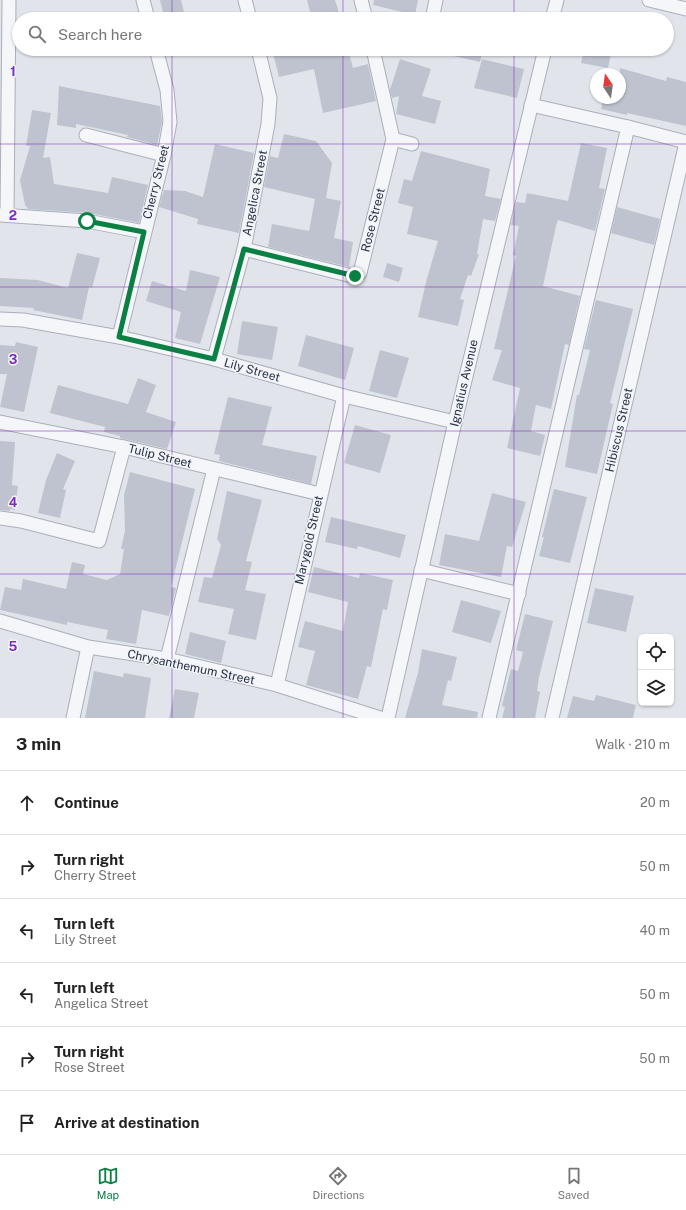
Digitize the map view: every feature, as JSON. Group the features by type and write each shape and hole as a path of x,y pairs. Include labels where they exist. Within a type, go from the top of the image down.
{"street":[{"path":"9,0 4,215 87,221 144,232"},
{"path":"143,0 146,12"},
{"path":"245,0 248,12"},
{"path":"361,0 364,12"},
{"path":"433,12 436,0"},
{"path":"554,12 557,0"},
{"path":"650,0 686,9"},
{"name":"Cherry Street","path":"119,337 164,155 170,122 166,90 158,56"},
{"name":"Angelica Street","path":"214,359 244,249 268,124 270,98 260,56"},
{"name":"Rose Street","path":"244,249 352,276 358,275 393,139 375,56"},
{"name":"Ignatius Avenue","path":"388,718 455,422 530,105 543,56"},
{"path":"530,105 628,126 686,142"},
{"path":"489,718 628,126"},
{"path":"86,135 164,155"},
{"path":"393,139 412,144"},
{"name":"Hibiscus Street","path":"552,718 686,142"},
{"name":"Lily Street","path":"0,319 23,320 119,337 214,359 344,396 455,422"},
{"name":"Marygold Street","path":"276,685 344,396"},
{"name":"Tulip Street","path":"0,422 124,447 320,494"},
{"path":"0,518 21,521 100,542 124,447"},
{"path":"167,659 214,469"},
{"path":"421,570 519,594"},
{"name":"Chrysanthemum Street","path":"0,621 88,647 167,659 276,685 380,718"},
{"path":"73,718 88,647"}],"building":[{"path":"160,0 181,0 184,12 163,12"},
{"path":"307,0 335,0 339,12 310,12"},
{"path":"374,0 418,0 416,12 402,12 373,5"},
{"path":"274,56 350,56 353,68 368,64 376,101 323,113 314,69 279,77"},
{"path":"454,56 481,56 480,62"},
{"path":"582,56 611,56 608,68 581,63"},
{"path":"400,59 431,69 422,96 441,101 435,124 396,114 399,96 392,98 390,90"},
{"path":"482,59 524,69 517,98 474,88"},
{"path":"626,70 666,81 667,77 686,82 686,126 601,109 602,104 626,104"},
{"path":"59,86 160,106 162,122 157,145 127,137 128,135 76,124 76,128 57,125"},
{"path":"32,110 51,113 43,158 50,157 54,184 108,193 112,177 148,185 139,223 89,213 28,209 25,205 20,180 30,146 26,146"},
{"path":"284,134 316,141 332,163 326,198 341,201 334,238 353,242 349,267 268,247 272,224 309,231 315,199 264,187 270,156 278,158"},
{"path":"581,143 607,148 599,188 605,189 595,231 558,220 556,226 543,286 580,296 569,345 565,344 551,409 536,405 531,431 545,435 540,456 507,448 520,388 492,380 502,350 494,349 516,256 513,255 519,226 511,225 516,202 525,203 527,193 568,201"},
{"path":"215,144 254,153 239,233 197,224 198,219 159,207 164,190 185,191 203,197"},
{"path":"421,151 490,169 485,196 501,199 495,221 483,219 477,254 479,254 471,276 468,275 460,299 464,300 458,326 418,317 438,241 407,234 413,207 398,203 404,179 412,181"},
{"path":"617,207 660,219 654,245 611,233"},
{"path":"77,253 100,258 92,288 89,287 82,320 33,310 34,308 0,306 0,278 38,280 68,288"},
{"path":"387,263 403,268 399,282 383,277"},
{"path":"190,270 220,277 200,344 175,338 181,312 146,301 152,281 186,291"},
{"path":"596,300 633,309 610,403 613,404 597,474 565,467 577,395 579,395 590,350 584,349"},
{"path":"242,321 278,327 272,360 237,354"},
{"path":"306,335 354,348 345,380 298,366"},
{"path":"16,342 38,347 24,412 0,407 7,374 0,374 0,345 15,346"},
{"path":"380,350 409,358 397,398 369,391"},
{"path":"138,378 156,385 146,412 176,422 167,449 120,438 120,436 104,432 105,427 50,413 58,385 128,404"},
{"path":"228,397 272,407 262,445 317,456 311,484 219,461 220,455 214,454"},
{"path":"355,425 391,435 380,473 344,463"},
{"path":"0,441 15,442 12,485 18,486 15,510 10,509 10,511 0,510"},
{"path":"57,453 75,461 63,489 66,490 60,518 38,513 46,480"},
{"path":"130,472 195,489 171,587 176,588 169,616 142,610 136,644 106,639 108,630 67,622 67,625 0,610 5,587 21,590 23,579 66,589 72,562 85,565 83,574 107,580 120,574 124,549 121,549 125,531 124,495"},
{"path":"554,489 587,497 570,563 539,556 544,537 542,537"},
{"path":"227,491 262,500 246,561 252,562 245,590 266,594 256,640 228,634 234,609 198,602 204,577 212,578 221,545 217,539"},
{"path":"492,493 526,502 512,547 507,546 501,577 439,565 445,534 479,541"},
{"path":"331,517 406,535 400,558 358,546 357,549 325,542"},
{"path":"314,567 359,578 360,573 393,580 387,610 383,609 371,667 367,666 358,699 306,685 315,651 298,647 305,621 343,631 348,602 308,592"},
{"path":"595,588 634,596 626,632 587,623"},
{"path":"461,600 501,611 491,643 452,632"},
{"path":"525,614 553,621 539,677 537,691 540,692 535,718 502,718 505,707 502,706 511,669 518,671 523,652 516,650"},
{"path":"190,632 226,641 221,663 185,654"},
{"path":"422,649 457,657 451,681 448,680 442,705 478,712 477,718 405,718 418,673"},
{"path":"94,671 123,677 124,673 151,678 145,718 85,718"},
{"path":"175,689 199,693 194,718 169,718"},
{"path":"596,695 636,705 633,718 567,718 573,696 594,701"}],"route":[{"path":"87,221 144,232 119,337 214,359 244,249 355,276"}]}
